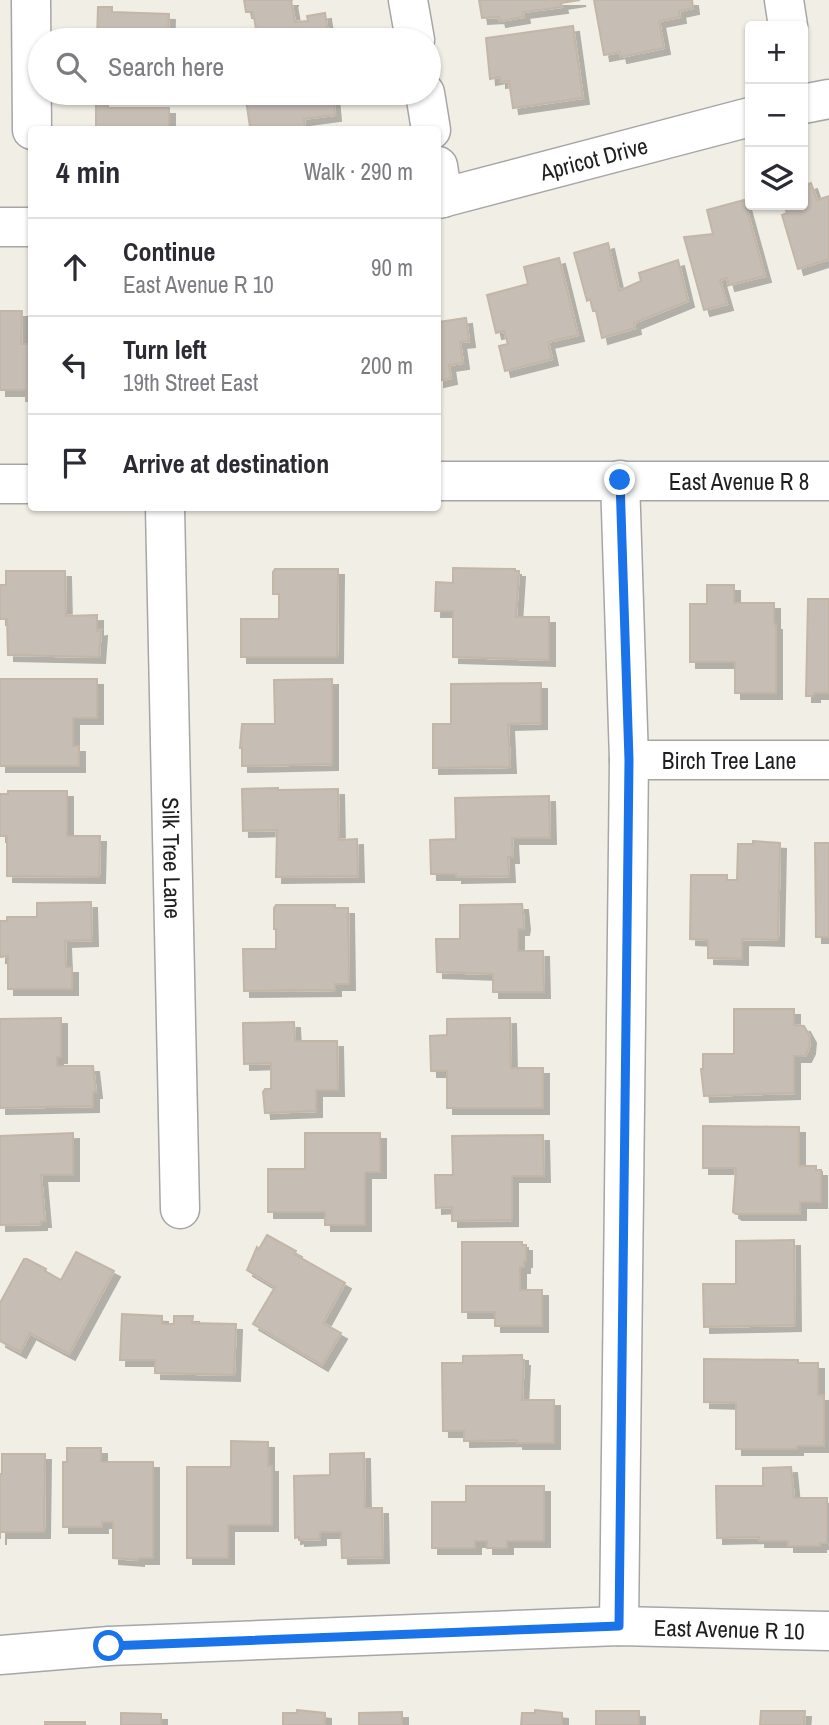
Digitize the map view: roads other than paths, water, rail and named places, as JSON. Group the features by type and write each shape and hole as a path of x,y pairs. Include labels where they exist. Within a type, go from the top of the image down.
{"street":[{"path":"31,0 31,28"},
{"path":"408,0 413,28"},
{"path":"784,0 787,21"},
{"path":"808,103 829,99"},
{"path":"32,105 32,126"},
{"path":"427,105 430,126"},
{"name":"Apricot Drive","path":"441,188 745,118"},
{"path":"0,227 28,227"},
{"path":"619,1626 629,760 620,480"},
{"name":"East Avenue R 8","path":"441,481 829,481"},
{"path":"0,484 28,484"},
{"name":"Silk Tree Lane","path":"165,511 180,1209"},
{"name":"Birch Tree Lane","path":"629,760 829,760"},
{"name":"East Avenue R 10","path":"0,1655 109,1646 619,1626 829,1631"}]}
